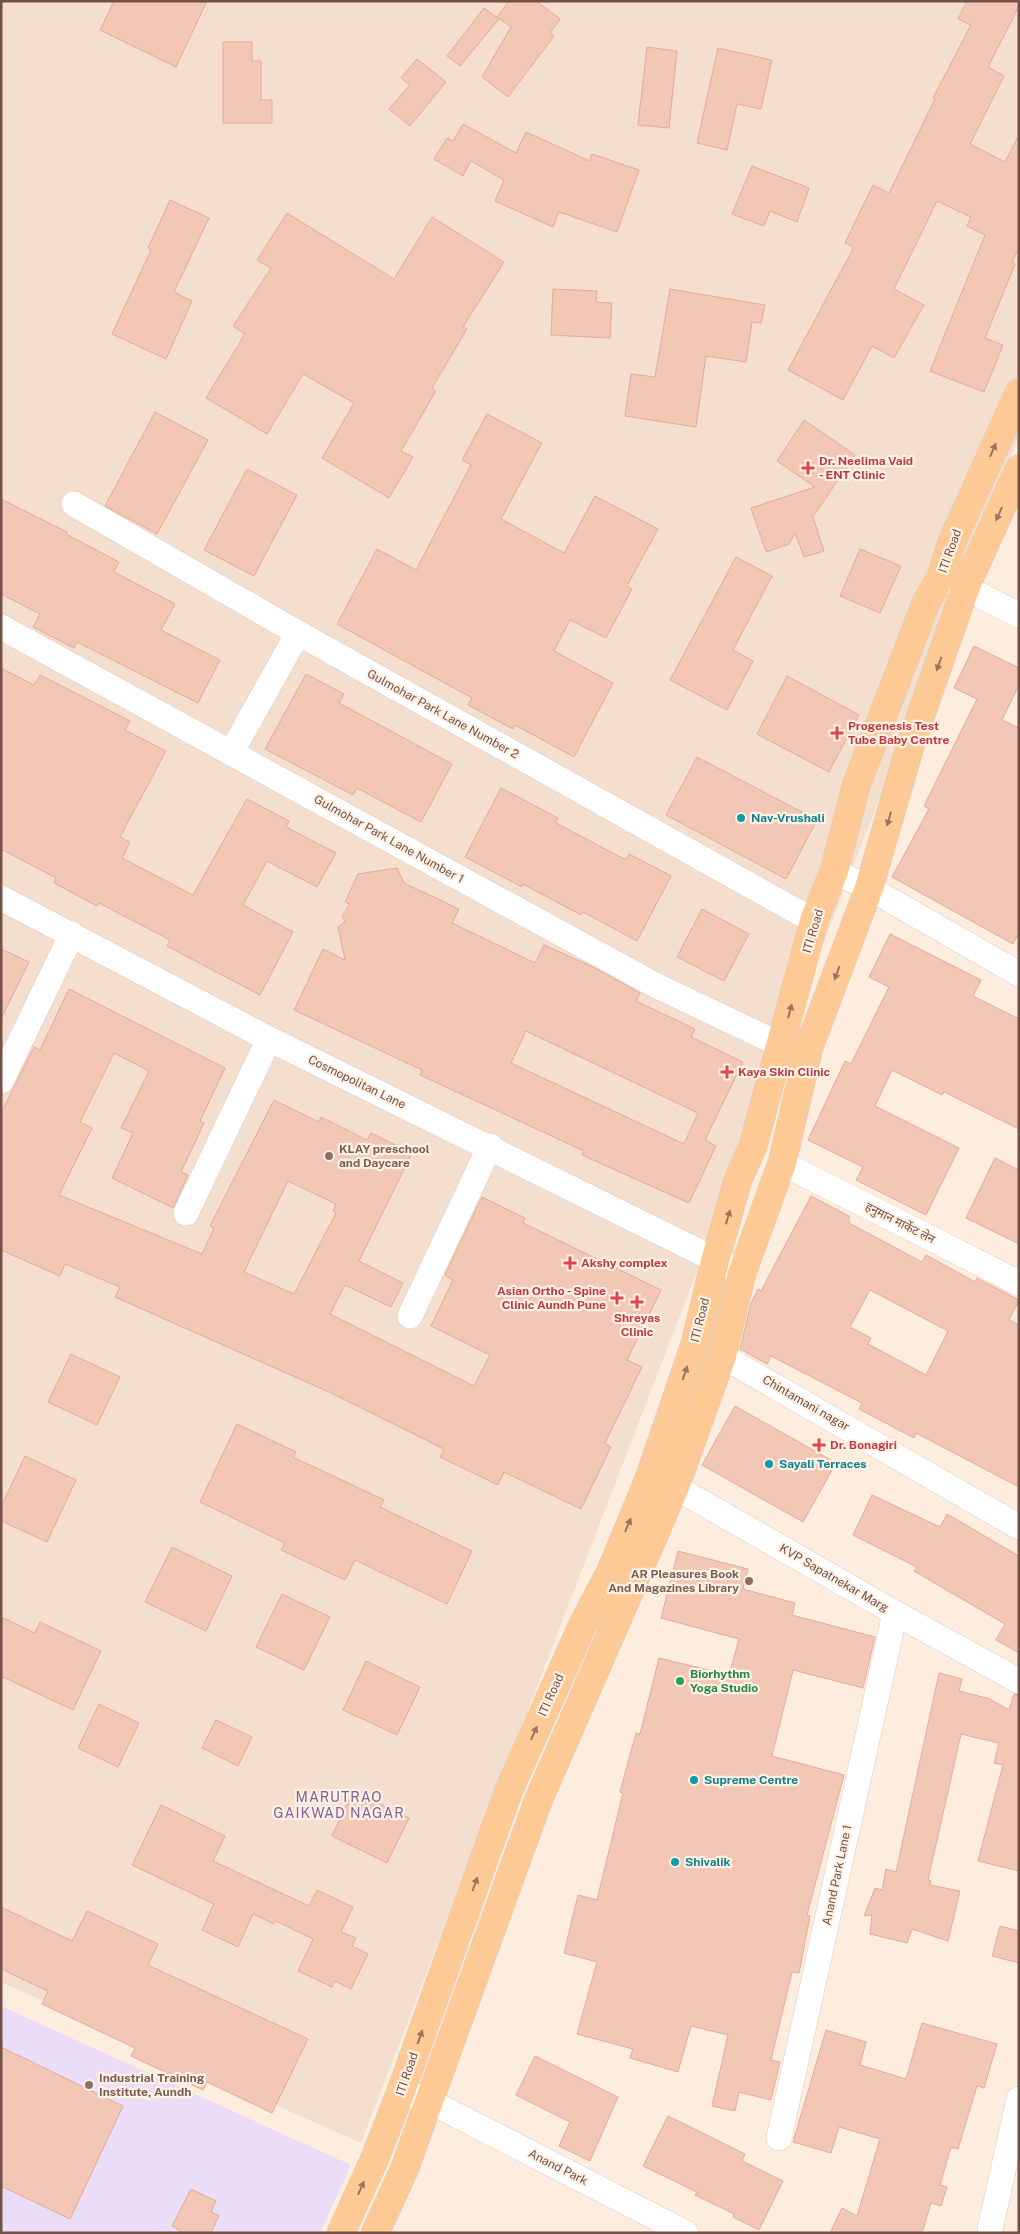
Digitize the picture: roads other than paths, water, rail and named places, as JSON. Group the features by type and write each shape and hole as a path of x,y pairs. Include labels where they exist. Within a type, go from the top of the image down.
{"main road":[{"name":"ITI Road","path":"341,2233 375,2158 401,2091 509,1790 583,1624 611,1571 650,1476 695,1344 715,1261 738,1180 753,1146 814,921 834,871 857,783 926,603 942,576 952,542 1019,394"},
{"path":"375,2233 404,2170 538,1801 675,1487 722,1356 742,1273 782,1163 809,1047 869,888 911,743 966,586 1019,469"}],"street":[{"name":"Gulmohar Park Lane Number 2","path":"74,504 298,632 814,921"},
{"path":"942,576 966,586 1019,615"},
{"name":"Gulmohar Park Lane Number 1","path":"1,627 655,985 781,1045"},
{"path":"231,753 298,632"},
{"path":"834,871 869,888 1019,974"},
{"name":"Cosmopolitan Lane","path":"1,898 269,1039 490,1146 742,1273"},
{"path":"1,1081 72,934"},
{"path":"186,1213 269,1039"},
{"path":"410,1316 490,1146"},
{"name":"हनुमान मार्केट लेन","path":"782,1163 1019,1282"},
{"name":"Chintamani nagar","path":"722,1356 1019,1527"},
{"name":"KVP Sapatnekar Marg","path":"650,1476 675,1487 895,1613 1019,1681"},
{"name":"Anand Park Lane 1","path":"780,2138 895,1613"},
{"name":"Anand Park","path":"401,2091 429,2102 686,2233"},
{"path":"990,2228 1019,2099"}],"place":[{"name":"Dr. Neelima Vaid - ENT Clinic","path":"808,468"},
{"name":"Progenesis Test Tube Baby Centre","path":"837,733"},
{"name":"Nav-Vrushali","path":"741,818"},
{"name":"Kaya Skin Clinic","path":"727,1072"},
{"name":"KLAY preschool and Daycare","path":"329,1156"},
{"name":"Akshy complex","path":"570,1263"},
{"name":"Asian Ortho - Spine Clinic Aundh Pune","path":"617,1298"},
{"name":"Shreyas Clinic","path":"637,1302"},
{"name":"Dr. Bonagiri","path":"819,1445"},
{"name":"Sayali Terraces","path":"769,1464"},
{"name":"AR Pleasures Book And Magazines Library","path":"749,1581"},
{"name":"Biorhythm Yoga Studio","path":"680,1681"},
{"name":"Supreme Centre","path":"694,1780"},
{"name":"Shivalik","path":"675,1862"},
{"name":"Industrial Training Institute, Aundh","path":"89,2085"}],"district":[{"name":"MARUTRAO GAIKWAD NAGAR","path":"339,1805"}]}
